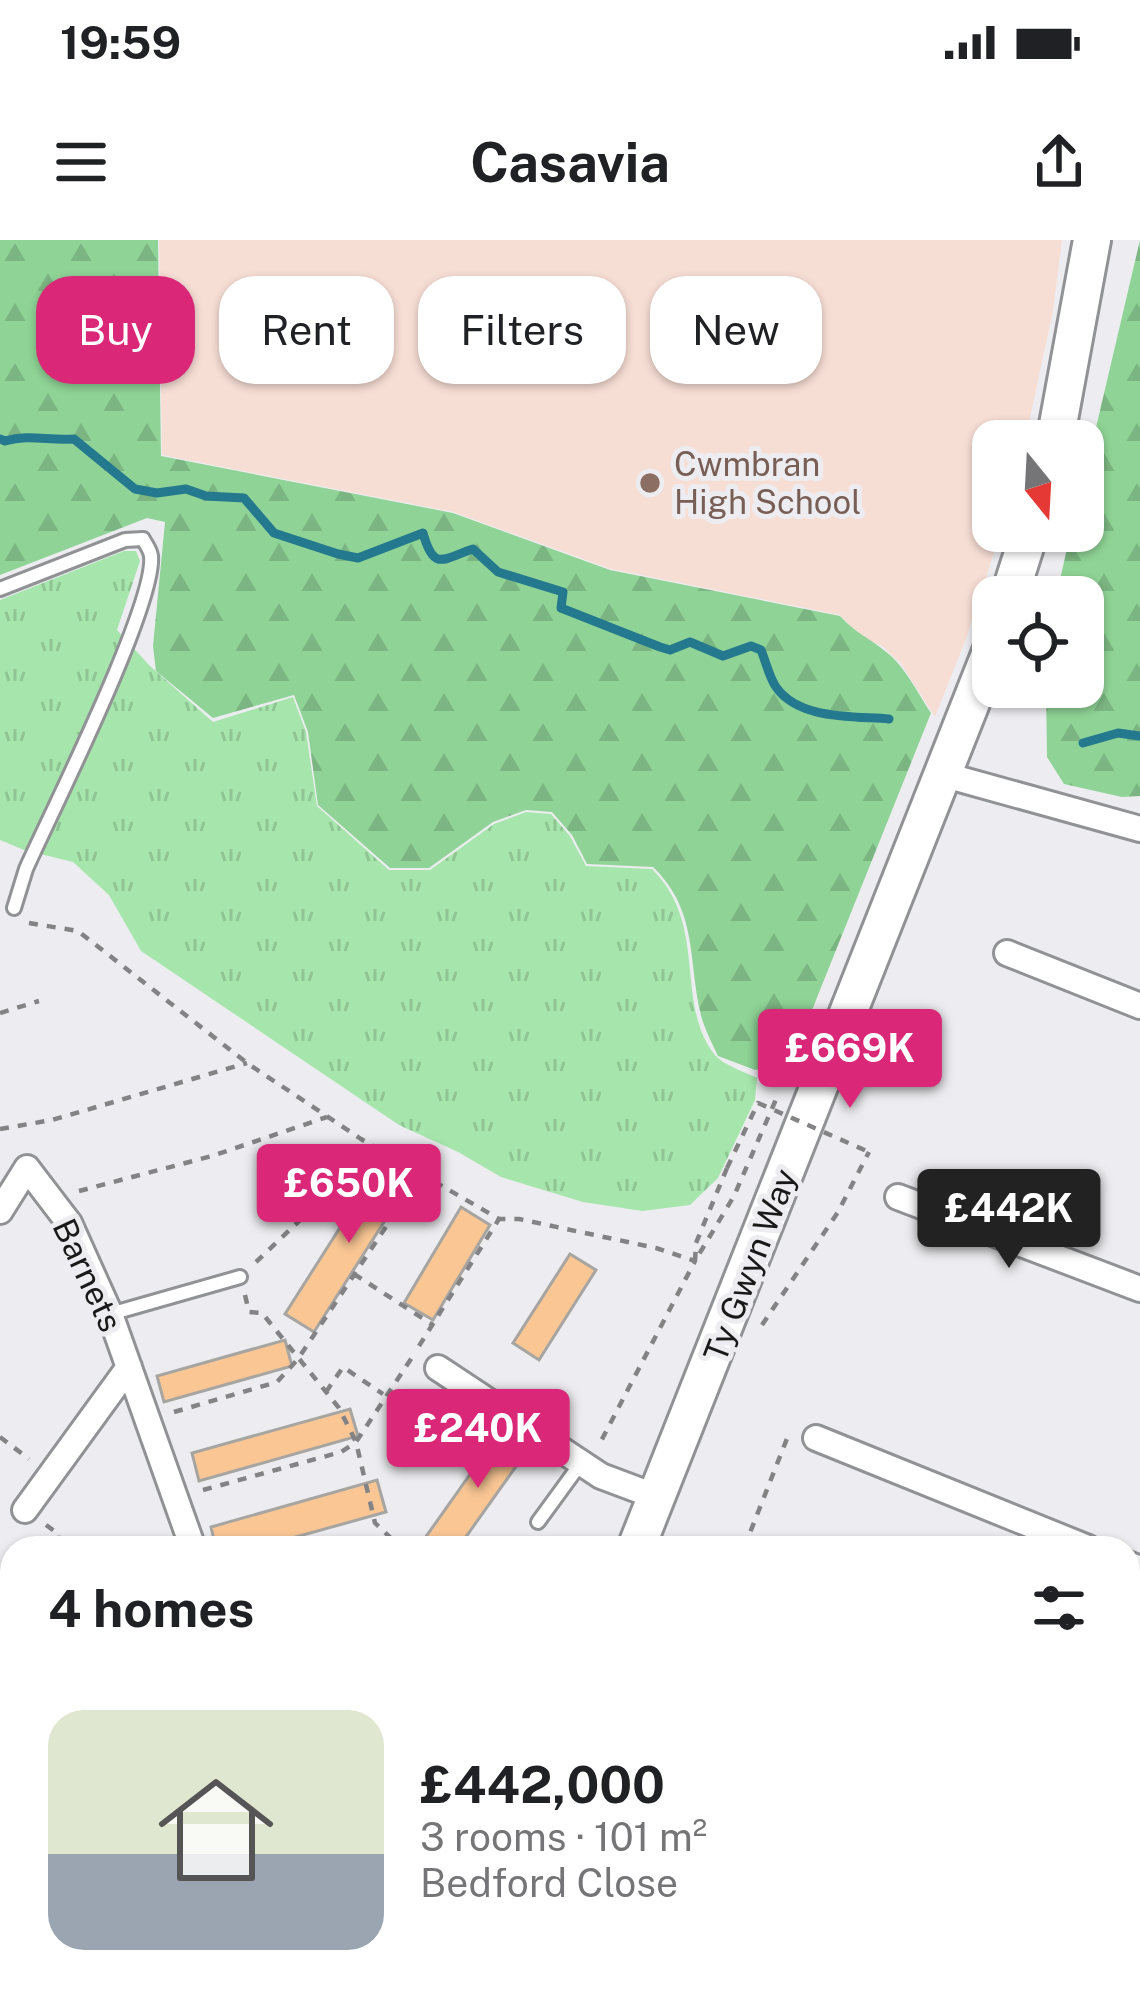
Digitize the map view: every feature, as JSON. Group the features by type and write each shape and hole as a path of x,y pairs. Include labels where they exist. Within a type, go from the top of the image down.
{"street":[{"path":"1059,420 1092,240"},
{"name":"Ty Gwyn Way","path":"641,1536 972,703"},
{"path":"945,775 1140,829"},
{"path":"1006,953 1140,1006"},
{"name":"Barnets","path":"0,1210 28,1168 68,1223 110,1314 188,1536"},
{"path":"898,1197 1140,1288"},
{"name":"Barnets","path":"25,1510 129,1367"},
{"path":"438,1368 601,1476 657,1498"},
{"path":"816,1438 1058,1536"}],"lane":[{"path":"0,589 125,540 143,539 151,552 132,630 26,869 14,908"},
{"path":"110,1314 240,1277"},
{"path":"538,1522 582,1462"}],"path":[{"path":"14,908 30,924 78,931 248,1063 327,1117 500,1219 656,1248 695,1261 600,1444 582,1462"},
{"path":"0,1013 39,1000"},
{"path":"0,1129 52,1120 248,1063"},
{"path":"727,1168 758,1103 869,1152 838,1212 763,1325"},
{"path":"50,1198 212,1156 327,1117"},
{"path":"361,1139 318,1203 240,1277 250,1312 262,1313 339,1408 356,1442 375,1523 389,1536"},
{"path":"146,1420 277,1382 298,1359 421,1174"},
{"path":"174,1498 341,1452 356,1442 500,1219"},
{"path":"354,1274 433,1325"},
{"path":"326,1392 343,1367 386,1395"},
{"path":"749,1536 792,1426"},
{"path":"0,1437 50,1475"}],"shaded area":[{"name":"Cwmbran High School","path":"159,240 1062,240 1053,311 1030,420 972,420 972,552 994,552 986,576 972,576 972,620 935,717 901,664 882,646 860,636 840,615 611,569 453,512 162,455 161,384 195,384 195,276 160,276"}],"green space":[{"path":"0,240 158,240 158,276 36,276 36,384 160,384 161,456 453,513 610,570 840,616 892,657 931,713 804,1030 779,1066 755,1070 718,1056 701,1017 684,917 653,867 587,864 572,835 552,812 526,810 493,822 429,868 390,868 318,805 308,732 294,695 213,718 156,671 153,646 165,522 147,518 0,575"},
{"path":"1140,240 1140,796 1122,797 1064,784 1047,757 1046,708 1104,708 1104,576 1061,576 1066,552 1104,552 1104,420 1098,420"},
{"path":"124,551 136,551 140,561 117,630 213,722 293,697 306,732 317,806 389,870 430,870 494,824 526,812 551,814 586,866 652,869 680,915 703,1035 719,1059 757,1078 755,1100 718,1178 690,1205 642,1211 583,1202 501,1177 399,1125 141,951 109,895 73,862 0,840 0,600"}],"building":[{"path":"383,1160 412,1178 314,1332 285,1314"},
{"path":"461,1207 490,1225 433,1320 404,1303"},
{"path":"570,1254 596,1270 539,1360 513,1343"},
{"path":"285,1340 292,1366 164,1402 157,1376"},
{"path":"350,1409 358,1436 199,1481 192,1453"},
{"path":"505,1425 532,1444 467,1536 426,1536"},
{"path":"377,1480 386,1512 299,1536 213,1536 211,1527"}],"waterway":[{"path":"0,439 74,439 135,489 157,493 186,489 206,496 244,498 274,533 338,554 358,558 423,533 436,558 473,549 498,572 563,592 561,608 660,647 670,650 690,642 723,656 751,646 761,650 776,687 798,706 828,714 889,719"},
{"path":"1083,743 1118,733 1140,736"}],"place":[{"name":"Cwmbran High School","path":"650,483"}]}
